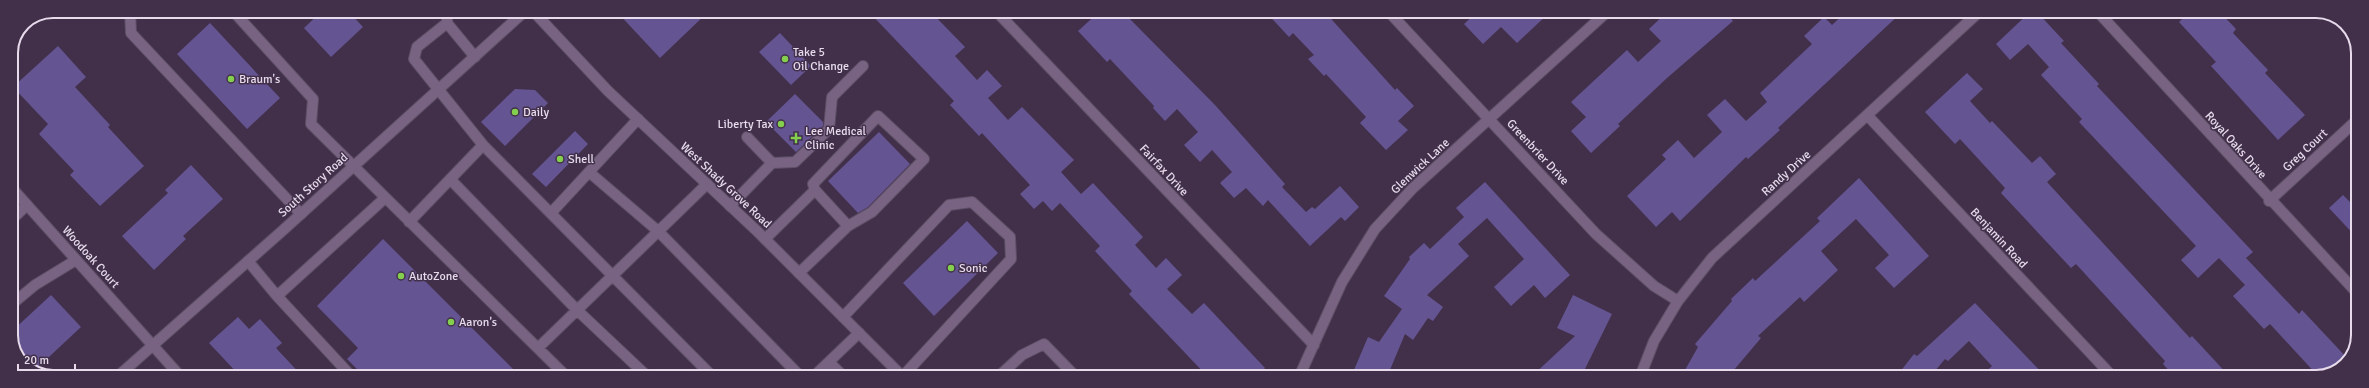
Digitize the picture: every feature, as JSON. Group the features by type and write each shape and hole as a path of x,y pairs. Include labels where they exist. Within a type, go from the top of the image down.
{"street":[{"path":"130,18 130,33 301,214"},
{"path":"238,18 313,99 311,124 560,370"},
{"path":"447,18 447,23 475,56"},
{"name":"South Story Road","path":"125,370 301,214 517,18"},
{"name":"West Shady Grove Road","path":"540,18 608,91 765,239 896,370"},
{"name":"Fairfax Drive","path":"1003,18 1314,345"},
{"name":"Greenbrier Drive","path":"1394,18 1596,234 1626,263 1654,286 1678,301"},
{"name":"Glenwick Lane","path":"1302,370 1342,282 1375,230 1413,188 1600,18"},
{"name":"Randy Drive","path":"1643,370 1654,341 1678,301 1712,258 1972,18"},
{"name":"Royal Oaks Drive","path":"2103,18 2269,201 2351,287"},
{"path":"447,23 417,47 414,59 483,145 706,370"},
{"path":"730,206 772,163 795,162 829,129 832,97 863,66"},
{"name":"Benjamin Road","path":"1868,115 2106,370"},
{"path":"799,273 848,226 872,212 924,159 878,116 813,184 815,190 848,226"},
{"path":"551,213 638,119"},
{"name":"Greg Court","path":"2269,201 2351,125"},
{"path":"747,137 772,163"},
{"path":"409,222 483,145"},
{"path":"589,172 658,231 794,370"},
{"path":"450,180 577,310 641,370"},
{"path":"538,348 707,184"},
{"path":"765,239 815,190"},
{"name":"Woodoak Court","path":"18,195 175,370"},
{"path":"277,296 385,198"},
{"path":"843,317 949,205 972,202 1010,237 1011,259 909,370"},
{"path":"18,213 27,205"},
{"path":"18,299 36,285 76,260"},
{"path":"248,261 277,296 346,370"},
{"path":"820,370 859,333"},
{"path":"1006,370 1022,355 1044,344 1069,370"},
{"path":"829,362 837,370"}],"building":[{"path":"315,18 355,18 363,27 331,57 304,28"},
{"path":"623,18 702,18 660,58"},
{"path":"875,18 937,18 965,47 955,56 977,80 987,70 1002,86 988,98 1008,120 1022,107 1074,160 1061,172 1081,194 1093,183 1143,237 1135,245 1156,268 1166,258 1182,275 1167,289 1192,314 1204,303 1265,368 1263,370 1201,370 1129,294 1132,291 1095,251 1100,246 1060,203 1052,211 1043,201 1034,209 1020,194 1030,185 982,133 979,136 950,105 954,101"},
{"path":"1092,18 1129,18 1215,105 1285,184 1282,187 1306,212 1312,207 1315,209 1340,186 1359,207 1345,221 1341,217 1310,246 1268,200 1263,206 1246,188 1234,198 1220,183 1232,172 1212,150 1200,162 1184,145 1198,132 1177,109 1165,121 1153,108 1154,106 1110,59 1107,62 1078,31"},
{"path":"1271,18 1330,18 1395,90 1397,88 1414,106 1398,121 1408,130 1386,150 1360,123 1366,117 1326,74 1324,76 1308,59 1314,55 1293,33 1289,37"},
{"path":"1470,18 1544,18 1517,43 1501,27 1483,44 1464,24"},
{"path":"1661,18 1730,18 1733,21 1667,78 1618,124 1620,126 1591,153 1571,131 1586,117 1571,102 1627,50 1638,62 1661,41 1649,29"},
{"path":"1823,18 1825,18 1832,25 1840,18 1896,18 1778,128 1780,130 1748,159 1746,157 1680,221 1672,212 1656,227 1627,196 1666,159 1662,155 1678,140 1694,158 1722,132 1707,115 1725,99 1746,121 1767,102 1760,93 1812,44 1804,36"},
{"path":"2024,18 2043,18 2064,41 2061,43 2099,84 2097,86 2253,252 2246,258 2299,314 2302,310 2344,355 2342,358 2327,368 2312,370 2270,324 2264,329 2233,296 2245,285 2219,258 2198,278 2181,260 2196,246 2079,122 2082,119 2041,75 2049,67 2028,44 2010,60 1996,44"},
{"path":"2183,18 2226,18 2236,29 2233,33 2268,70 2265,73 2305,115 2278,140 2211,66 2216,62 2179,22"},
{"path":"210,23 280,98 247,129 177,54"},
{"name":"Take 5 Oil Change","path":"780,33 811,66 791,85 759,52"},
{"path":"58,46 86,77 75,87 110,125 108,127 144,166 100,206 70,175 74,171 39,134 48,124 18,92 18,82"},
{"path":"1967,73 1983,89 1970,101 1990,123 1992,121 2032,163 2040,156 2056,174 2047,182 2190,338 2192,336 2224,370 2169,370 2163,364 2165,361 2076,264 2071,268 2001,193 2005,188 1960,139 1955,144 1925,112"},
{"name":"Daily","path":"515,89 535,90 548,103 505,146 481,122"},
{"path":"795,94 823,122 823,126 796,152 766,122"},
{"name":"Shell","path":"575,131 588,144 546,187 532,174"},
{"path":"879,132 910,164 868,207 858,213 828,181"},
{"path":"191,165 223,199 183,236 186,239 154,270 122,236 168,193 165,190"},
{"path":"1859,178 1929,256 1894,288 1875,268 1889,255 1856,219 1821,251 1838,270 1804,302 1800,297 1758,336 1761,338 1734,370 1685,370 1698,347 1695,344 1732,301 1731,299 1753,278 1755,281 1820,221 1817,218"},
{"path":"1485,182 1570,275 1545,298 1534,285 1511,306 1494,287 1524,259 1487,218 1458,244 1469,256 1427,295 1443,307 1433,321 1428,318 1413,340 1405,334 1390,370 1354,370 1368,337 1379,342 1402,309 1384,296 1410,259 1409,257 1424,243 1430,249 1464,217 1456,208"},
{"path":"2343,195 2350,202 2351,201 2351,232 2329,208"},
{"name":"Sonic","path":"967,221 998,253 934,316 903,283"},
{"path":"383,239 514,370 358,370 347,359 358,348 317,306"},
{"path":"51,295 81,327 39,366 28,360 24,354 19,344 18,326"},
{"path":"1573,295 1612,314 1584,370 1539,370 1575,336 1557,328"},
{"path":"1975,303 2039,370 1988,370 1992,366 1969,341 1948,361 1945,359 1936,370 1901,370 1914,354 1917,356"},
{"path":"238,317 249,329 260,319 282,343 276,348 296,370 234,370 209,343"}],"place":[{"name":"Take 5 Oil Change","path":"785,59"},
{"name":"Braum's","path":"231,79"},
{"name":"Daily","path":"515,112"},
{"name":"Liberty Tax","path":"781,124"},
{"name":"Lee Medical Clinic","path":"796,138"},
{"name":"Shell","path":"560,159"},
{"name":"Sonic","path":"951,268"},
{"name":"AutoZone","path":"401,276"},
{"name":"Aaron's","path":"451,322"}]}
